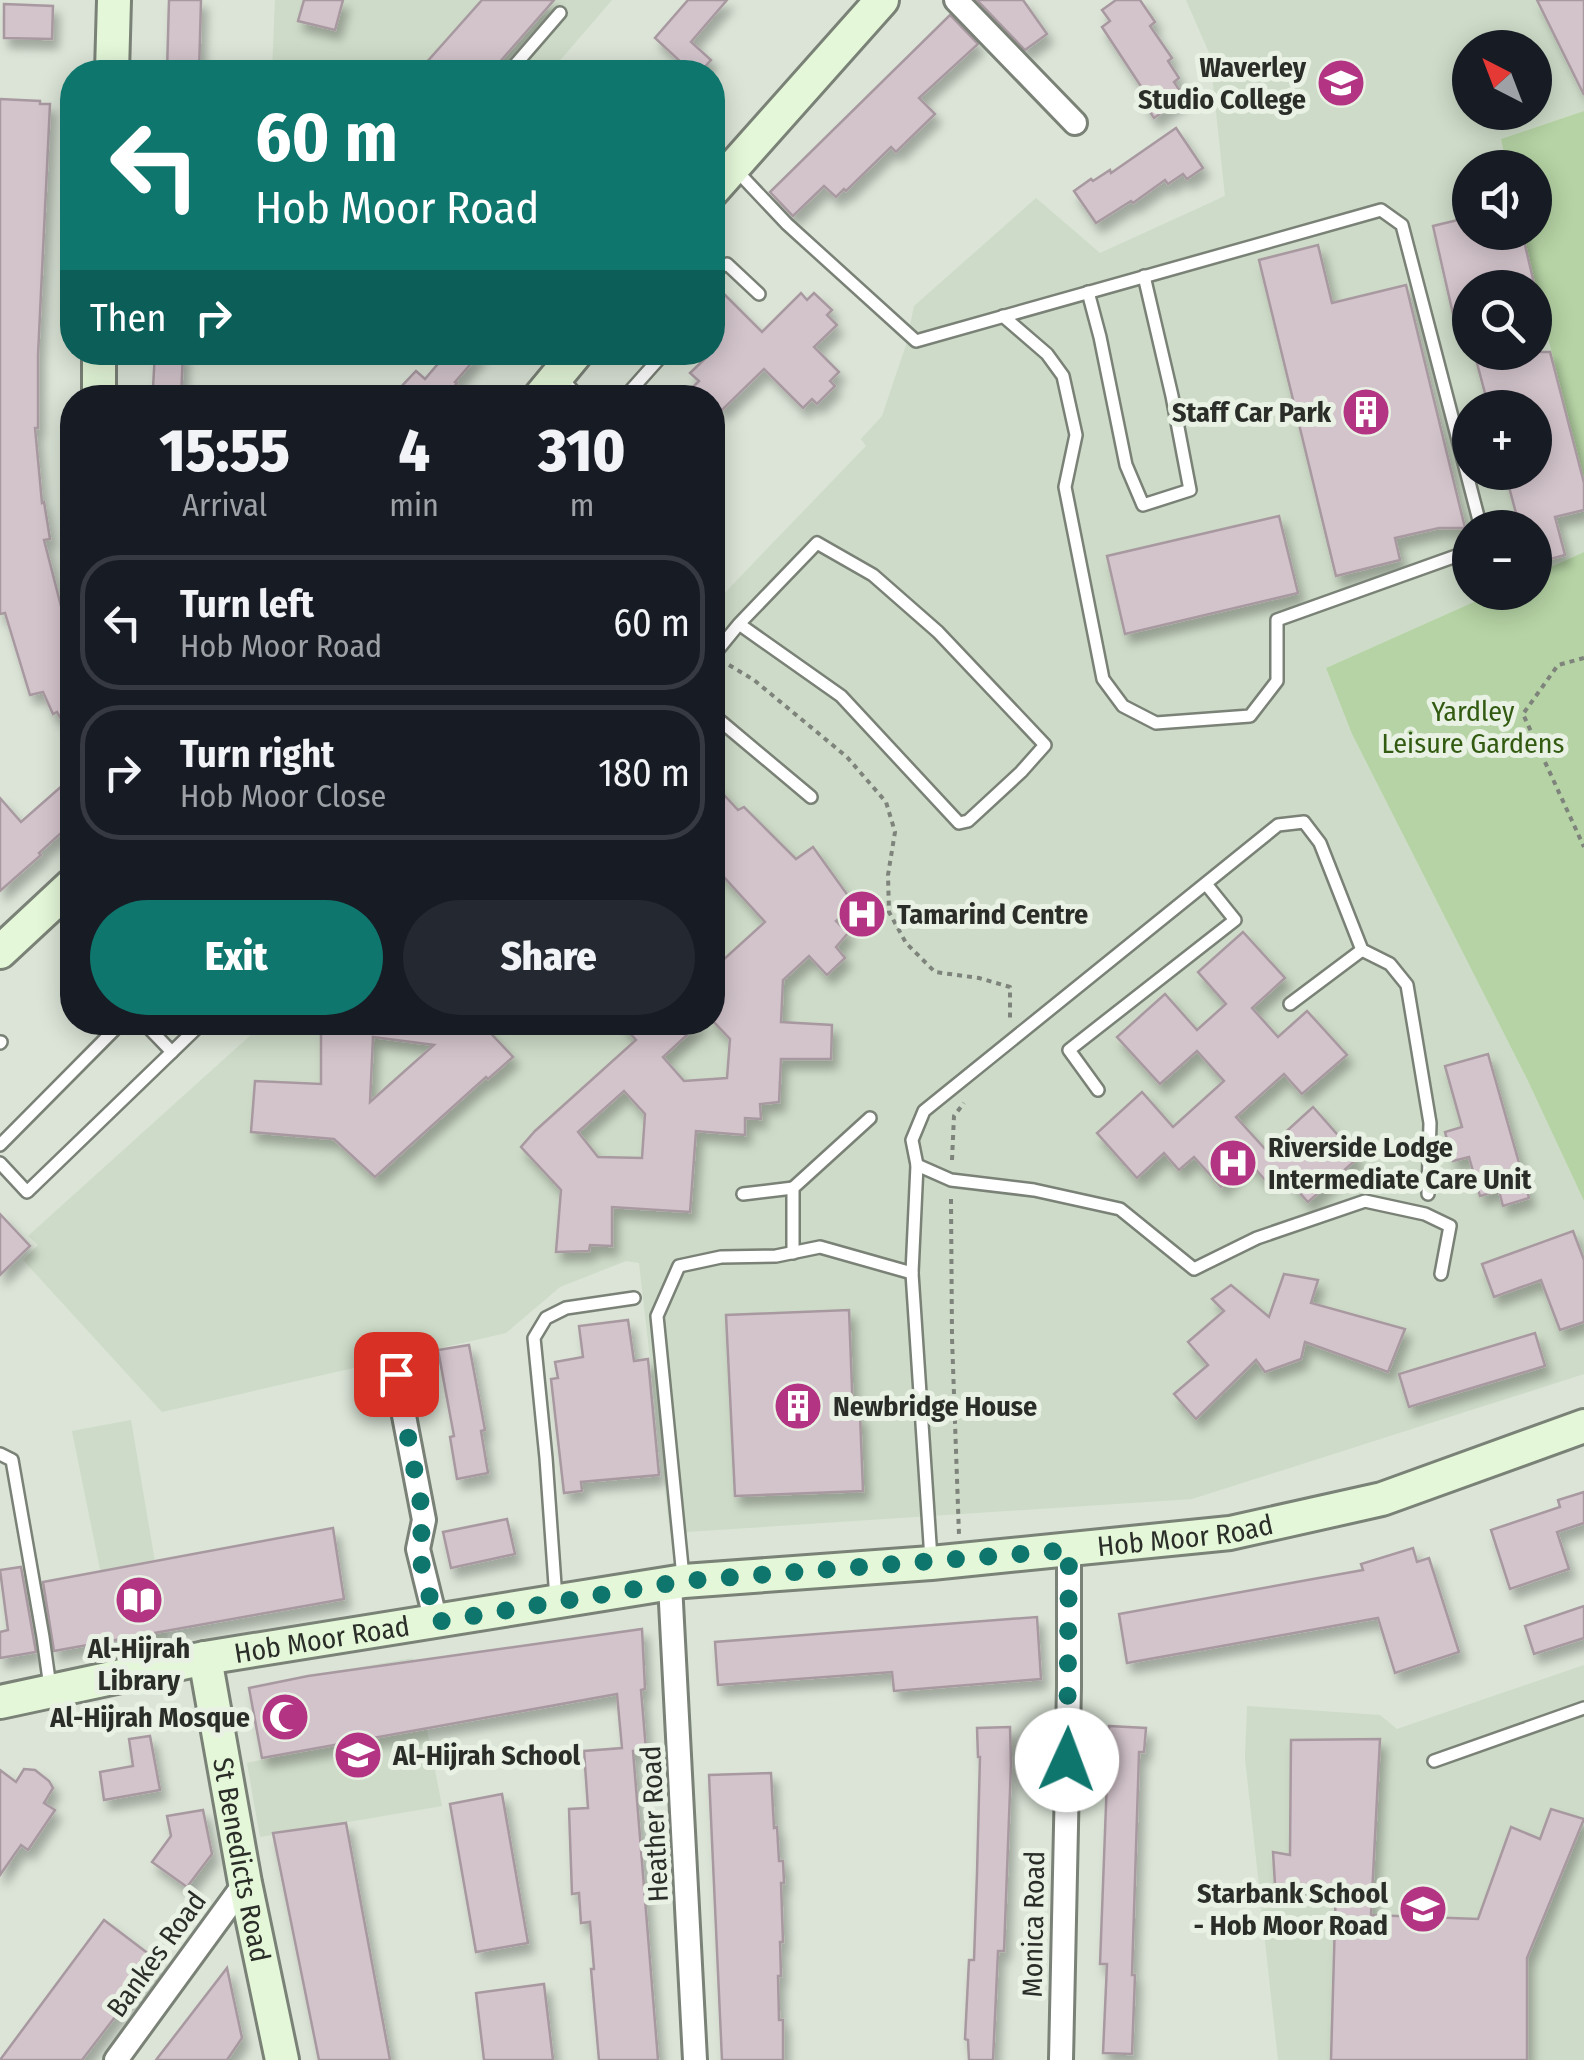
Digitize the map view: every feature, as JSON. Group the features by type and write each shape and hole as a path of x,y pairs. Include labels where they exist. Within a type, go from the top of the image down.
{"street":[{"path":"112,60 114,0"},
{"path":"725,177 882,0"},
{"path":"956,0 1075,123"},
{"path":"0,952 60,901"},
{"path":"396,1374 424,1520 418,1550 436,1622"},
{"name":"Hob Moor Road","path":"0,1702 205,1658 677,1583 1230,1533 1382,1499 1584,1426"},
{"name":"Monica Road","path":"1061,2060 1069,1550"},
{"name":"Heather Road","path":"677,1583 695,2060"},
{"name":"St Benedicts Road","path":"205,1658 245,1883 282,2060"},
{"name":"Bankes Road","path":"116,2060 245,1883"}],"lane":[{"path":"520,60 560,14"},
{"path":"725,180 787,224 916,341 1381,210 1402,224 1475,510"},
{"path":"725,265 759,294"},
{"path":"1088,292 1126,465 1143,505 1190,490 1144,276"},
{"path":"1003,316 1046,354 1063,376 1076,435 1065,487 1104,679 1123,706 1156,723 1250,716 1277,681 1277,620 1452,558"},
{"path":"636,385 654,365"},
{"path":"725,642 740,624 817,543 872,575 938,632 1045,745 968,821 959,823 840,696 740,624"},
{"path":"725,725 811,797"},
{"path":"946,1561 912,1273 917,1165 912,1140 924,1110 1278,825 1304,822 1320,843 1362,950 1390,964 1407,984 1430,1123 1428,1194"},
{"path":"1098,1090 1070,1050 1236,920 1206,884"},
{"path":"1290,1004 1362,950"},
{"path":"0,1145 109,1035"},
{"path":"156,1035 172,1052"},
{"path":"0,1163 27,1192 190,1035"},
{"path":"744,1194 793,1188 870,1118"},
{"path":"917,1165 951,1180 1034,1190 1120,1209 1194,1269 1257,1238 1364,1201 1425,1214 1450,1226 1442,1274"},
{"path":"792,1253 793,1188"},
{"path":"677,1583 657,1316 679,1266 721,1257 776,1256 820,1247 912,1273"},
{"path":"556,1600 534,1338 546,1318 566,1308 634,1298"},
{"path":"0,1454 12,1460 44,1636 50,1691"},
{"path":"1434,1761 1584,1708"}],"path":[{"path":"1584,658 1558,665 1523,714 1584,848"},
{"path":"725,663 754,680 847,756 886,802 894,832 888,875 890,912 906,943 935,972 1010,987 1010,1041"},
{"path":"946,1561 952,1338 951,1180 954,1116 965,1101"}],"shaded area":[{"path":"275,0 612,0 560,60 272,60"},
{"path":"1186,0 1584,0 1584,111 1552,122 1552,30 1452,30 1452,130 1528,130 1501,139 1503,150 1452,150 1452,250 1526,250 1531,270 1452,270 1452,370 1552,370 1552,354 1584,483 1584,552 1552,566 1552,510 1452,510 1452,610 1456,610 1326,668 1352,734 1528,1081 1584,1201 1584,1374 1192,1499 670,1533 639,1263 626,1261 560,1287 506,1333 162,1412 23,1260 38,1245 28,1236 251,1035 725,1035 725,593 866,446 861,439 882,416 906,345 914,306 1036,198 1100,253 1225,196 1210,55"},
{"path":"131,1420 169,1645 117,1653 72,1431"},
{"name":"Al-Hijrah School","path":"413,1658 442,1806 260,1837 247,1763 321,1746 308,1676"},
{"name":"Starbank School - Hob Moor Road","path":"1584,1665 1584,2060 1278,2060 1245,1758 1247,1706 1380,1715 1397,1729"}],"green space":[{"path":"1584,111 1584,483 1552,354 1552,270 1531,270 1526,250 1552,250 1552,150 1503,150 1501,139 1528,130 1552,130 1552,122"},
{"name":"Yardley Leisure Gardens","path":"1584,552 1584,1201 1528,1081 1352,734 1326,668 1456,610 1552,610 1552,566"}],"building":[{"path":"169,0 201,0 199,60 167,60"},
{"path":"304,0 343,0 335,30 298,21"},
{"path":"482,0 554,0 502,60 429,60"},
{"path":"688,0 727,0 691,42 711,60 679,60 655,38"},
{"path":"977,0 1023,0 1047,34 1025,50"},
{"path":"1116,0 1140,0 1155,22 1150,26 1172,58 1168,61 1179,78 1174,82 1184,97 1154,118 1141,98 1146,94 1102,27 1110,21 1102,10"},
{"path":"1537,0 1584,0 1584,95 1552,30"},
{"path":"4,4 53,6 52,39 4,38"},
{"path":"950,15 978,44 919,98 935,114 896,152 891,147 846,191 836,197 824,186 793,216 770,192"},
{"path":"0,99 50,104 35,428 42,503 50,539 44,540 60,602 60,717 57,712 53,714 43,692 30,695 5,613 0,614"},
{"path":"1176,128 1203,168 1187,179 1183,174 1168,184 1165,180 1096,223 1074,191 1091,179 1110,170 1111,173"},
{"path":"1452,221 1452,250 1526,250 1531,270 1452,270 1452,310 1433,226"},
{"name":"Staff Car Park","path":"1318,245 1332,303 1406,285 1452,474 1452,490 1456,490 1461,510 1452,510 1452,528 1395,538 1400,560 1336,576 1259,260"},
{"path":"801,293 807,300 814,293 832,310 827,315 837,325 814,347 839,372 830,381 835,386 817,404 812,399 803,408 764,369 725,407 725,385 695,385 699,381 690,373 698,365 725,365 725,295 762,332"},
{"path":"1552,360 1584,483 1584,510 1555,517 1565,555 1552,558 1552,510 1515,510 1510,490 1552,490 1552,390 1484,390 1479,370 1552,370"},
{"path":"154,365 182,365 182,385 153,385"},
{"path":"437,365 470,365 456,385 403,385 416,371 425,379"},
{"path":"1279,516 1298,593 1125,634 1107,556"},
{"path":"60,788 60,834 0,891 0,798 21,822"},
{"path":"725,796 738,810 744,807 796,859 813,847 854,904 836,921 848,933 836,947 845,958 827,975 809,956 783,980 781,1022 832,1025 831,1059 781,1059 779,1102 760,1104 761,1119 745,1118 745,1135 696,1131 690,1212 612,1207 612,1246 590,1245 589,1251 556,1252 561,1190 521,1147 636,1040 632,1035 687,1035 663,1057 684,1081 727,1078 730,1039 725,1034 725,958 765,922 725,878","holes":["624,1091 645,1114 642,1158 598,1157 578,1132"]},
{"path":"1243,932 1285,978 1252,1008 1278,1037 1307,1011 1347,1055 1302,1094 1284,1074 1236,1117 1266,1150 1313,1107 1358,1158 1308,1202 1279,1170 1266,1181 1249,1162 1221,1187 1194,1157 1179,1170 1164,1153 1137,1178 1097,1133 1142,1092 1173,1127 1224,1081 1197,1051 1160,1084 1117,1037 1165,994 1197,1030 1226,1004 1198,972"},
{"path":"321,1035 492,1035 513,1057 375,1177 334,1139 251,1132 255,1081 321,1084","holes":["373,1037 434,1045 370,1102"]},
{"path":"1488,1054 1529,1198 1503,1206 1499,1191 1480,1196 1469,1157 1453,1161 1445,1132 1462,1127 1445,1066"},
{"path":"0,1214 30,1246 0,1275"},
{"path":"1573,1231 1584,1260 1584,1322 1560,1330 1541,1280 1494,1297 1482,1264"},
{"path":"1284,1274 1318,1280 1311,1303 1405,1329 1388,1372 1305,1342 1301,1359 1265,1372 1256,1360 1196,1419 1174,1394 1208,1365 1188,1342 1224,1311 1212,1299 1231,1285 1269,1317"},
{"name":"Newbridge House","path":"849,1310 853,1415 860,1415 863,1491 735,1496 726,1315"},
{"path":"628,1320 634,1361 648,1359 659,1475 581,1482 582,1491 564,1493 551,1379 558,1378 555,1362 583,1357 579,1326"},
{"path":"1535,1333 1545,1366 1409,1407 1399,1374"},
{"path":"469,1345 485,1430 481,1431 488,1473 457,1479 450,1437 454,1436 438,1350"},
{"path":"1584,1492 1584,1523 1557,1532 1569,1569 1510,1589 1491,1530 1560,1507 1558,1500"},
{"path":"507,1519 515,1554 451,1568 443,1532"},
{"path":"333,1528 344,1599 54,1651 43,1582"},
{"path":"1413,1548 1417,1562 1429,1558 1459,1652 1395,1673 1378,1618 1127,1663 1119,1614 1363,1570 1361,1564"},
{"path":"21,1567 36,1652 0,1658 0,1632 8,1630 0,1570"},
{"path":"1584,1606 1584,1638 1534,1654 1525,1626"},
{"path":"1037,1617 1041,1679 894,1691 892,1672 718,1685 715,1642"},
{"path":"642,1629 645,1689 641,1690 646,1750 633,1751 658,2060 599,2060 590,1922 581,1923 579,1893 572,1894 569,1809 588,1808 584,1751 622,1748 617,1694 262,1758 249,1688 308,1676"},
{"path":"1109,1726 1146,1728 1144,1752 1139,1752 1132,2054 1103,2053 1107,1964 1100,1964"},
{"path":"1010,1727 1004,1951 998,1951 993,2060 969,2060 965,2039 969,1960 974,1960 980,1757 977,1728"},
{"path":"150,1736 160,1790 104,1800 100,1772 133,1766 129,1739"},
{"path":"1380,1739 1371,1915 1478,1919 1511,1827 1540,1839 1551,1809 1584,1819 1527,1958 1527,2060 1331,2060 1336,1886 1275,1884 1273,1852 1290,1855 1291,1740"},
{"path":"24,1769 35,1770 49,1781 53,1788 44,1803 55,1810 28,1850 21,1845 0,1875 0,1770 16,1782"},
{"path":"771,1773 774,1828 777,1827 784,1883 778,1976 783,2060 722,2060 709,1775"},
{"path":"502,1794 528,1943 476,1952 450,1804"},
{"path":"203,1810 212,1854 187,1887 152,1862 171,1836 167,1816"},
{"path":"346,1823 390,2060 319,2060 273,1833"},
{"path":"104,1920 158,1961 82,2060 0,2060"},
{"path":"227,1968 242,2038 227,2060 156,2060"},
{"path":"544,1984 553,2060 484,2060 476,1993"}],"place":[{"name":"Waverley Studio College","path":"1341,83"},
{"name":"Staff Car Park","path":"1366,412"},
{"name":"Tamarind Centre","path":"862,914"},
{"name":"Riverside Lodge Intermediate Care Unit","path":"1233,1163"},
{"name":"Newbridge House","path":"798,1406"},
{"name":"Al-Hijrah Library","path":"139,1600"},
{"name":"Al-Hijrah Mosque","path":"285,1717"},
{"name":"Al-Hijrah School","path":"358,1755"},
{"name":"Starbank School - Hob Moor Road","path":"1423,1909"}],"route":[{"path":"396,1374 424,1520 418,1550 436,1622 684,1581 1069,1550 1067,1760"}]}
